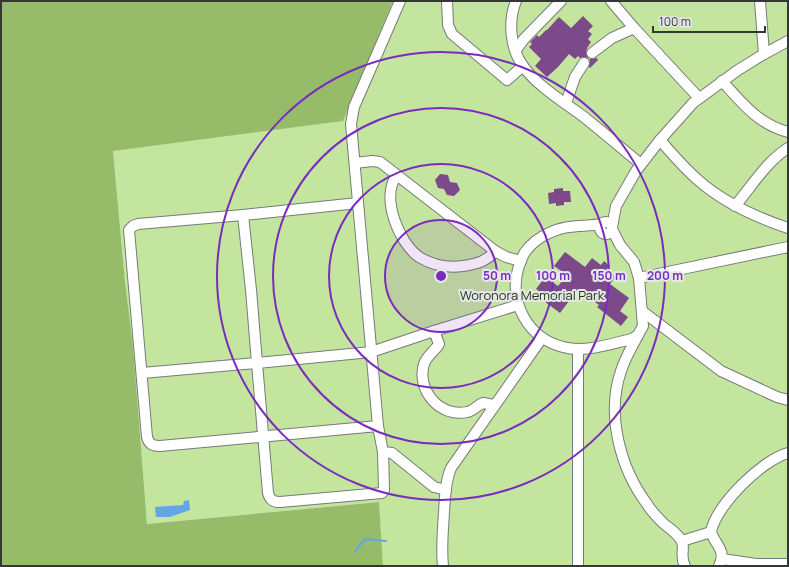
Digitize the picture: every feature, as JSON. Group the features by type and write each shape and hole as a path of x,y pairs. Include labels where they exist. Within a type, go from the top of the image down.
{"lane":[{"path":"243,215 269,495 271,500 276,502 382,493 384,490 383,452 378,426 351,124 352,111 400,1"},
{"path":"447,1 448,25 454,36 469,47 506,80 523,66"},
{"path":"516,1 511,24 516,50 523,66 532,76 641,164"},
{"path":"516,50 524,39 561,1"},
{"path":"611,1 699,98"},
{"path":"760,1 764,54"},
{"path":"592,53 612,38 634,28"},
{"path":"606,228 616,206 641,164 681,116 699,98 722,81 764,54 788,41"},
{"path":"566,103 575,77 584,63"},
{"path":"722,81 742,104 761,120 775,128 788,132"},
{"path":"660,140 699,181 735,206 752,215 788,228"},
{"path":"735,206 764,169 779,154 788,148"},
{"path":"354,163 377,161 495,251 506,257 520,261"},
{"path":"397,175 392,183 391,192 393,214 400,234 416,254 434,264 457,267 481,262 495,251"},
{"path":"358,203 138,224 134,225 130,229 129,236 148,437 149,442 152,445 160,446 378,426"},
{"path":"640,332 633,338 578,349 557,346 542,338 526,323 518,306 516,284 520,261 528,249 546,234 562,228 580,226 606,228 634,262 639,278 643,326 640,332 626,356 618,381 615,402 616,427 622,455 634,484 643,500 653,512 682,541 683,546 681,557 685,566"},
{"path":"639,278 788,247"},
{"path":"142,373 372,352 434,331 518,306"},
{"path":"642,311 721,370 770,394 788,400"},
{"path":"434,331 438,344 427,358 422,373 424,386 430,398 442,408 458,412 470,412 483,403 494,405"},
{"path":"444,566 442,543 448,476 454,463 542,338"},
{"path":"623,340 626,349 626,356"},
{"path":"578,349 578,566"},
{"path":"383,452 392,453 436,488 446,490"},
{"path":"682,541 711,532 717,518 744,483 770,461 788,453"},
{"path":"711,532 720,546 721,563 788,564"}],"green space":[{"path":"1,1 393,1 343,121 113,151 125,282 133,346 147,524 379,502 383,566 1,566"},
{"name":"Woronora Memorial Park","path":"393,1 788,1 788,566 383,566 379,502 147,524 133,346 125,282 113,150 342,121"}],"water":[{"path":"189,500 190,510 170,517 156,517 155,507 183,505 184,501"}],"building":[{"path":"583,16 593,26 588,31 592,34 588,39 591,42 587,48 586,54 589,59 584,57 580,58 578,56 575,59 569,54 547,77 535,66 541,59 529,47 532,44 530,42 537,35 539,37 559,17 571,28"},
{"path":"597,58 598,60 590,68 590,60 589,59"},
{"path":"440,174 448,175 450,182 457,183 460,190 454,196 447,195 444,189 438,188 435,180"},
{"path":"563,188 563,191 570,191 571,202 564,202 564,205 556,206 556,203 549,204 548,193 554,192 554,189"},
{"path":"565,252 585,267 592,258 601,265 604,261 610,266 607,269 616,276 610,284 629,298 620,311 628,317 621,326 597,307 599,305 578,289 560,313 536,295 539,291 536,289 545,277 558,286 567,275 554,266"}],"waterway":[{"path":"355,551 365,539 386,541"}]}
